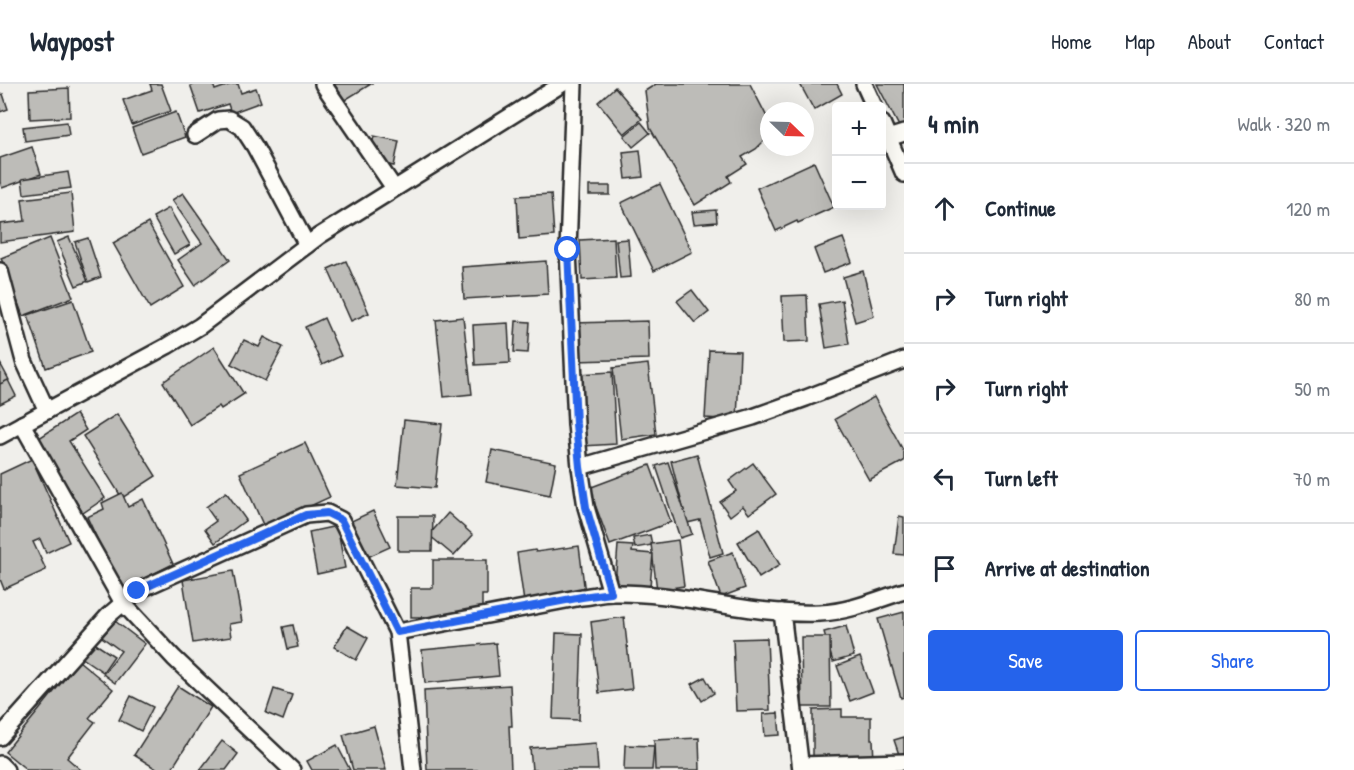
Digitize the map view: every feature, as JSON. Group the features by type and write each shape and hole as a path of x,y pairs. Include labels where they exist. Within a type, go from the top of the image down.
{"street":[{"path":"323,84 394,189"},
{"path":"0,436 200,326 352,214 562,84"},
{"path":"574,84 568,250 576,424 586,507 611,593"},
{"path":"864,84 872,102"},
{"path":"195,135 218,120 230,119 242,127 307,245"},
{"path":"886,130 904,133"},
{"path":"886,132 904,174"},
{"path":"0,271 24,361 47,411"},
{"path":"580,467 753,417 904,360"},
{"path":"22,423 123,603 174,658 292,770"},
{"path":"0,737 109,615 137,591 306,515 327,513 341,520 397,632 413,770"},
{"path":"397,632 611,593 782,612 821,613 849,608 904,591"},
{"path":"782,612 801,767 904,762"},
{"path":"0,764 6,770"}],"building":[{"path":"150,84 161,84 171,111 132,125 123,100 152,90"},
{"path":"190,84 213,84 215,90 238,84 241,93 256,88 261,102 231,113 228,104 200,113"},
{"path":"329,84 371,84 340,103"},
{"path":"656,84 750,84 760,103 760,145 742,157 747,164 728,176 731,182 695,205 650,128 645,91"},
{"path":"800,84 837,84 842,94 814,110 814,102 810,102"},
{"path":"877,84 904,84 904,132 902,132"},
{"path":"615,87 642,119 624,134 598,102"},
{"path":"69,88 70,117 30,119 29,90"},
{"path":"3,94 8,109 0,112 0,95"},
{"path":"176,112 185,137 141,153 132,128"},
{"path":"67,122 69,135 25,141 23,127"},
{"path":"641,122 650,133 633,147 624,136"},
{"path":"374,136 399,141 394,166 369,161"},
{"path":"32,147 41,174 2,188 0,158"},
{"path":"640,150 643,177 626,179 623,152"},
{"path":"814,162 832,202 832,208 776,231 757,188"},
{"path":"68,172 71,188 24,194 22,179"},
{"path":"660,184 692,252 654,271 621,203"},
{"path":"589,186 610,186 610,195 589,195"},
{"path":"71,193 75,232 0,242 0,224 25,221 22,199"},
{"path":"183,193 230,260 195,285 178,260 202,243 172,200"},
{"path":"551,194 554,236 519,239 517,196"},
{"path":"169,208 190,245 174,254 153,217"},
{"path":"716,210 717,222 694,224 692,212"},
{"path":"148,223 184,287 150,308 113,243"},
{"path":"69,237 88,281 76,286 57,242"},
{"path":"50,238 73,297 23,316 1,258"},
{"path":"88,238 101,277 88,282 75,242"},
{"path":"614,238 616,278 582,280 580,240"},
{"path":"843,238 852,262 823,273 814,249"},
{"path":"628,239 631,277 620,278 616,240"},
{"path":"346,261 369,313 351,321 328,269"},
{"path":"546,261 548,294 464,299 462,267"},
{"path":"863,271 874,316 855,322 843,277"},
{"path":"692,290 709,312 695,323 677,301"},
{"path":"807,295 809,341 784,342 782,296"},
{"path":"73,300 91,352 46,368 28,315"},
{"path":"842,300 849,344 826,348 819,304"},
{"path":"463,317 472,394 444,397 436,320"},
{"path":"324,318 341,356 322,365 305,327"},
{"path":"516,321 530,322 528,353 514,352"},
{"path":"648,321 649,359 575,361 574,323"},
{"path":"508,323 510,363 475,365 473,325"},
{"path":"264,337 283,347 265,381 231,364 244,340 259,347"},
{"path":"214,347 244,394 221,409 219,406 190,425 163,382"},
{"path":"709,350 740,351 737,420 705,418"},
{"path":"0,363 9,380 0,385"},
{"path":"648,364 656,434 621,439 613,368"},
{"path":"612,372 616,444 583,446 579,374"},
{"path":"8,380 16,396 0,404 0,384"},
{"path":"874,397 904,452 904,461 869,480 835,419"},
{"path":"76,414 86,430 69,441 105,498 83,513 36,440"},
{"path":"117,414 156,476 122,498 83,436"},
{"path":"404,420 442,424 435,488 397,485"},
{"path":"305,443 330,497 264,527 240,473"},
{"path":"492,450 556,463 550,495 486,482"},
{"path":"697,454 723,553 710,557 700,520 687,523 671,461"},
{"path":"32,459 69,542 46,553 40,539 33,542 46,570 4,589 0,579 0,474"},
{"path":"668,462 692,534 680,538 656,466"},
{"path":"753,463 776,494 749,514 743,506 730,516 720,502 736,491 729,481"},
{"path":"650,465 671,522 610,545 589,488"},
{"path":"226,492 246,520 215,543 205,529 216,521 206,507"},
{"path":"122,493 128,507 143,499 173,564 121,590 87,517 104,509 102,503"},
{"path":"373,511 390,547 361,560 345,524"},
{"path":"448,513 473,535 454,556 429,535"},
{"path":"398,516 433,516 432,551 398,551"},
{"path":"899,516 904,517 904,555 894,554"},
{"path":"337,526 345,568 317,574 309,532"},
{"path":"759,529 780,565 759,578 738,542"},
{"path":"650,535 652,545 635,548 633,538"},
{"path":"678,540 684,586 657,590 651,544"},
{"path":"618,545 633,546 632,552 653,554 650,586 615,584"},
{"path":"579,546 585,593 524,602 517,553"},
{"path":"733,552 745,588 721,597 708,561"},
{"path":"433,560 487,560 487,595 482,595 482,617 411,617 411,588 433,588"},
{"path":"233,571 242,622 229,624 231,637 193,643 183,580"},
{"path":"904,612 904,697 901,698 878,619"},
{"path":"624,617 632,689 599,693 591,622"},
{"path":"115,621 145,644 115,683 103,674 121,651 102,637"},
{"path":"293,625 298,647 288,649 283,627"},
{"path":"347,626 368,638 356,660 334,647"},
{"path":"846,626 854,656 833,662 824,632"},
{"path":"556,633 582,634 579,720 553,719"},
{"path":"801,637 830,637 831,707 802,707"},
{"path":"767,638 770,710 736,711 733,639"},
{"path":"91,641 114,656 103,672 81,657"},
{"path":"496,643 499,676 425,683 422,650"},
{"path":"860,657 873,692 850,701 837,666"},
{"path":"79,661 113,689 89,718 95,722 67,758 81,770 27,770 5,752"},
{"path":"705,677 714,693 702,701 692,684"},
{"path":"510,685 511,770 427,770 424,690"},
{"path":"178,686 211,707 171,770 158,770 134,755"},
{"path":"274,689 292,695 283,720 266,713"},
{"path":"131,696 153,707 141,731 119,720"},
{"path":"842,709 842,717 871,717 874,762 813,763 813,710"},
{"path":"778,713 780,735 765,736 763,714"},
{"path":"374,726 386,770 353,770 343,735"},
{"path":"904,737 904,769 894,740"},
{"path":"699,738 700,770 655,770 654,740"},
{"path":"222,741 238,754 226,770 200,770"},
{"path":"596,743 598,770 532,770 530,748"},
{"path":"337,745 350,770 312,770 307,761"},
{"path":"625,745 654,746 652,770 624,770"}],"route":[{"path":"137,591 306,515 327,513 341,520 397,632 611,593 586,507 580,467 569,302 568,250"}]}
